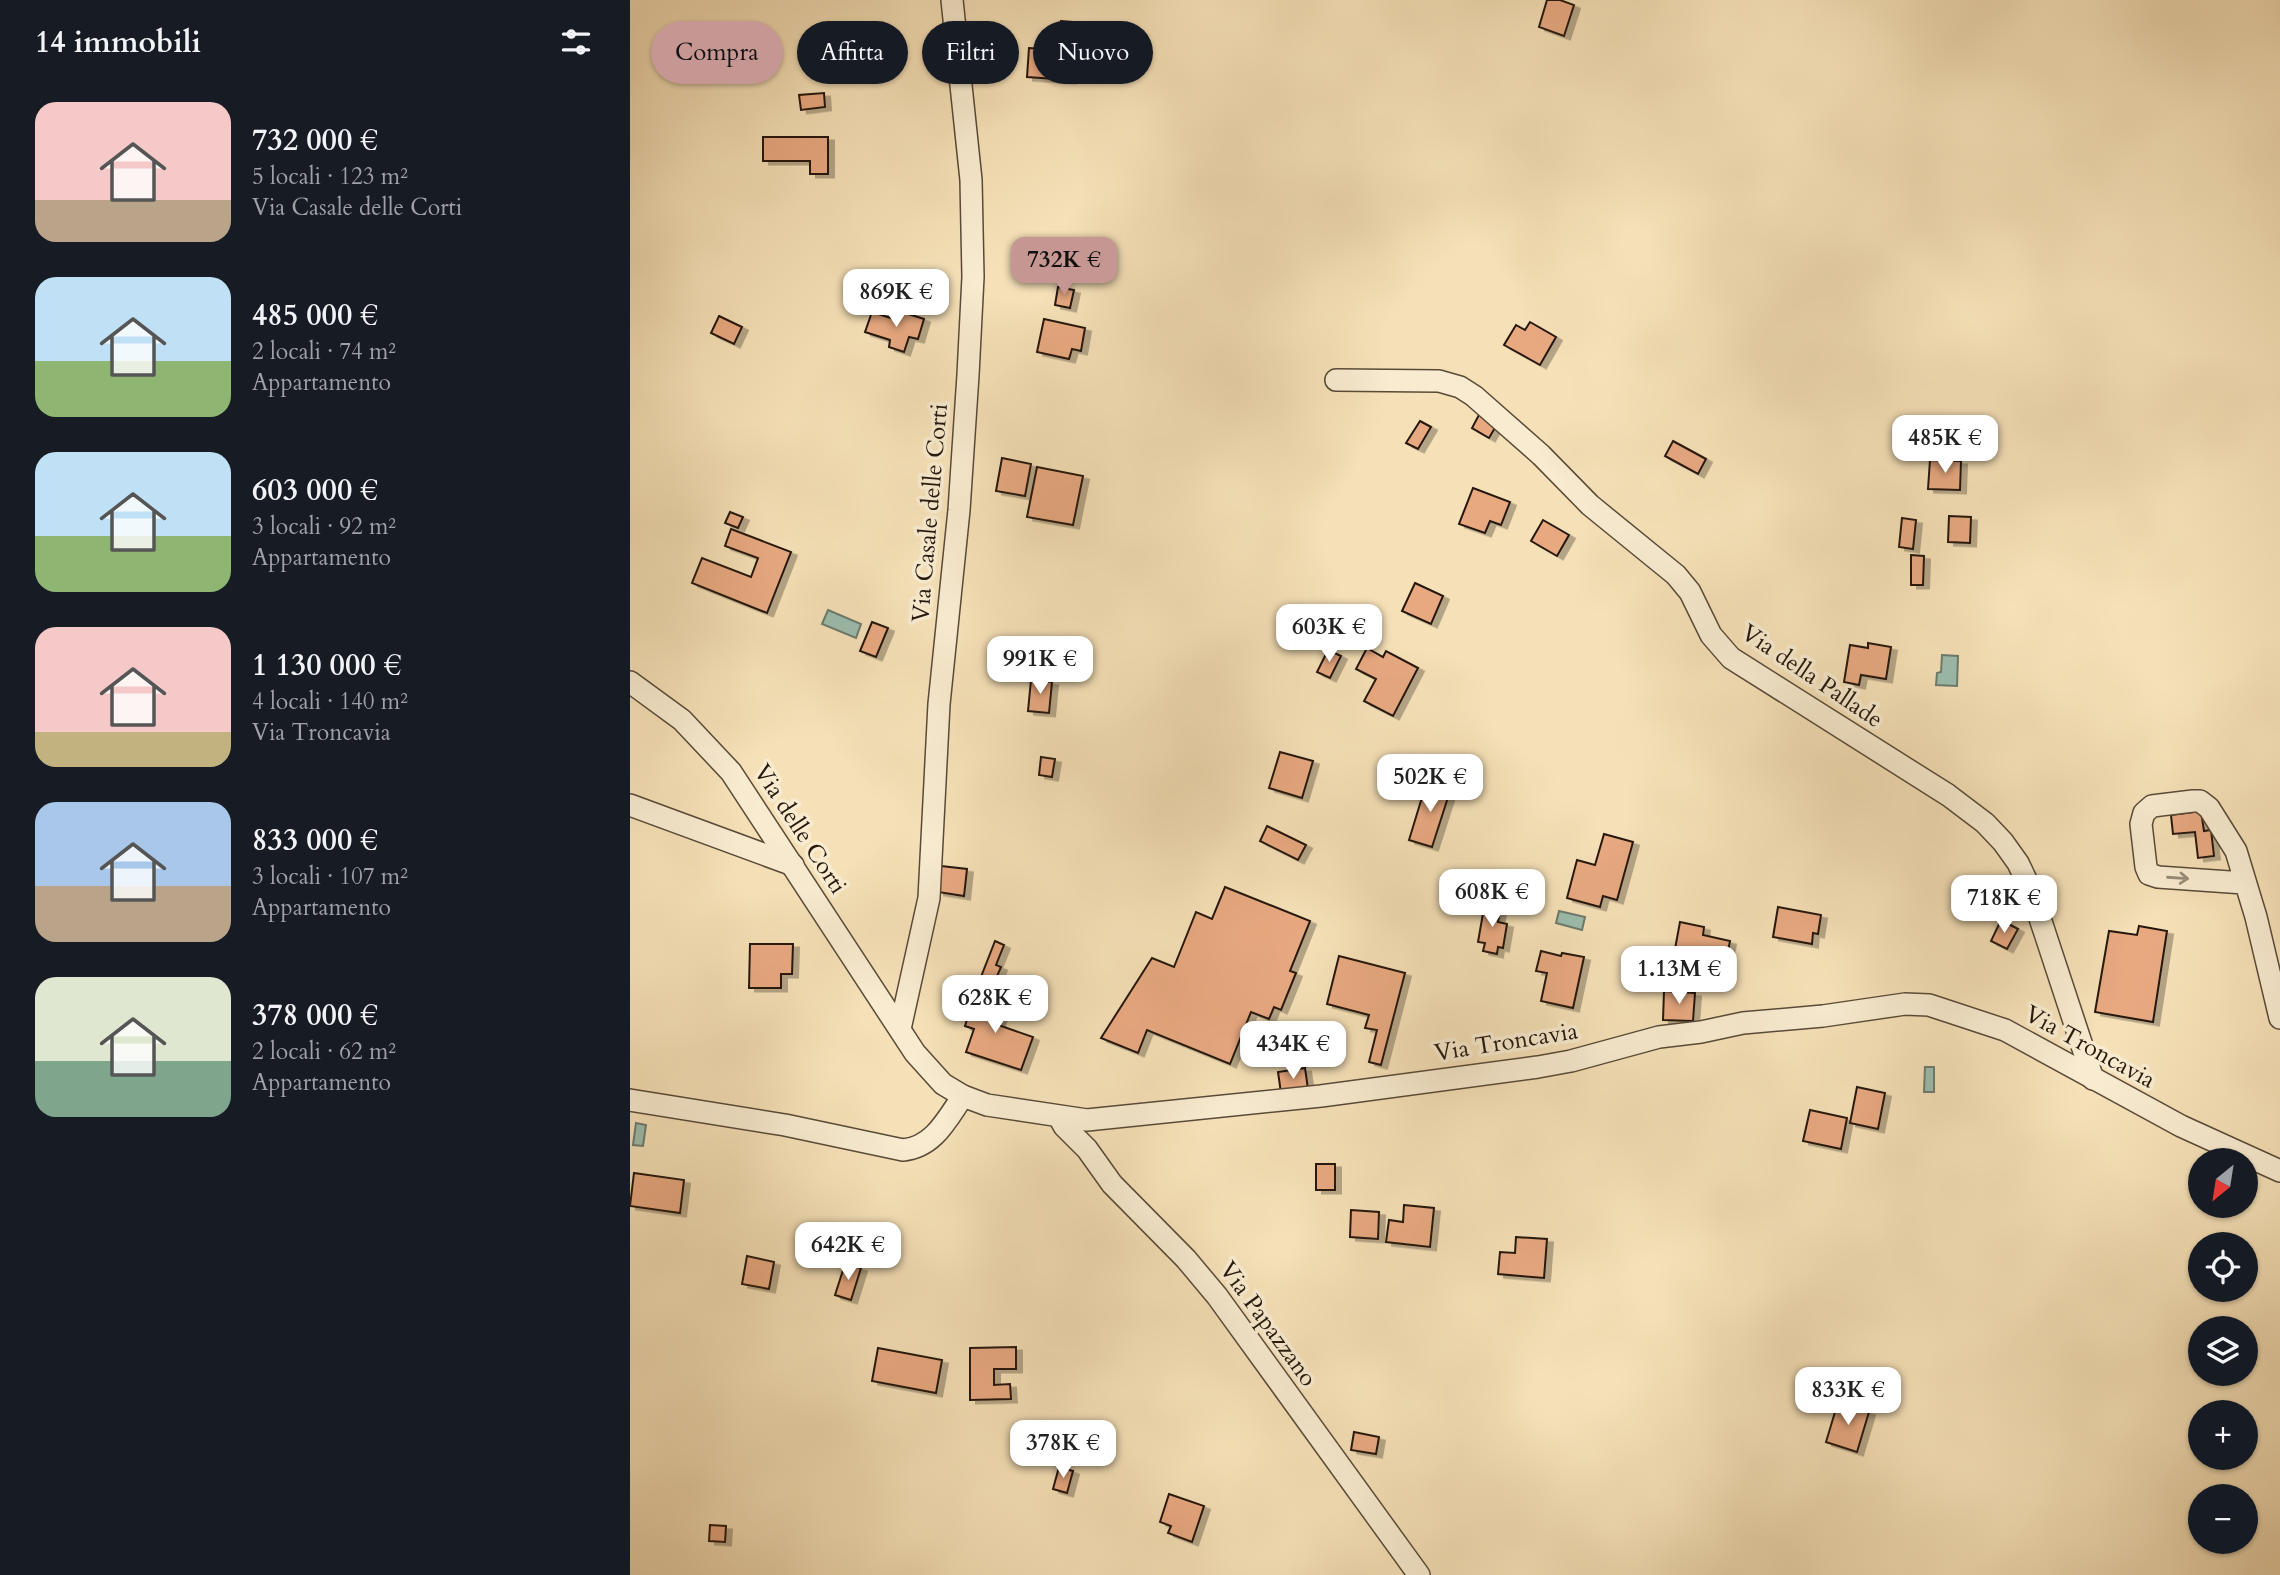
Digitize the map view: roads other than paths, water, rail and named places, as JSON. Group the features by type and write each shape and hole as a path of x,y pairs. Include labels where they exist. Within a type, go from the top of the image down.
{"street":[{"name":"Via Casale delle Corti","path":"900,1029 929,898 939,704 959,510 969,361 973,277 971,180 952,0"},
{"name":"Via della Pallade","path":"1336,380 1439,381 1460,387 1474,396 1541,455 1590,505 1676,575 1690,592 1711,635 1731,658 1948,795 1990,828 2012,853 2030,888 2093,1079"},
{"name":"Via delle Corti","path":"630,682 682,720 713,750 738,781 900,1029"},
{"path":"2244,883 2158,877 2149,874 2141,824 2144,813 2152,806 2193,801 2204,803 2236,851 2256,917 2280,1018"},
{"path":"630,805 793,865"},
{"name":"Via Troncavia","path":"900,1029 907,1043 943,1084 963,1096 987,1105 1087,1120 1266,1102 1538,1067 1571,1061 1659,1037 1743,1023 1823,1016 1905,1004 1929,1005 2005,1030 2189,1131 2280,1171"},
{"path":"630,1100 793,1126 903,1150 918,1147 934,1137 963,1096"},
{"name":"Via Papazzano","path":"1059,1117 1064,1126 1087,1149 1112,1184 1186,1259 1216,1296 1419,1575"}]}
